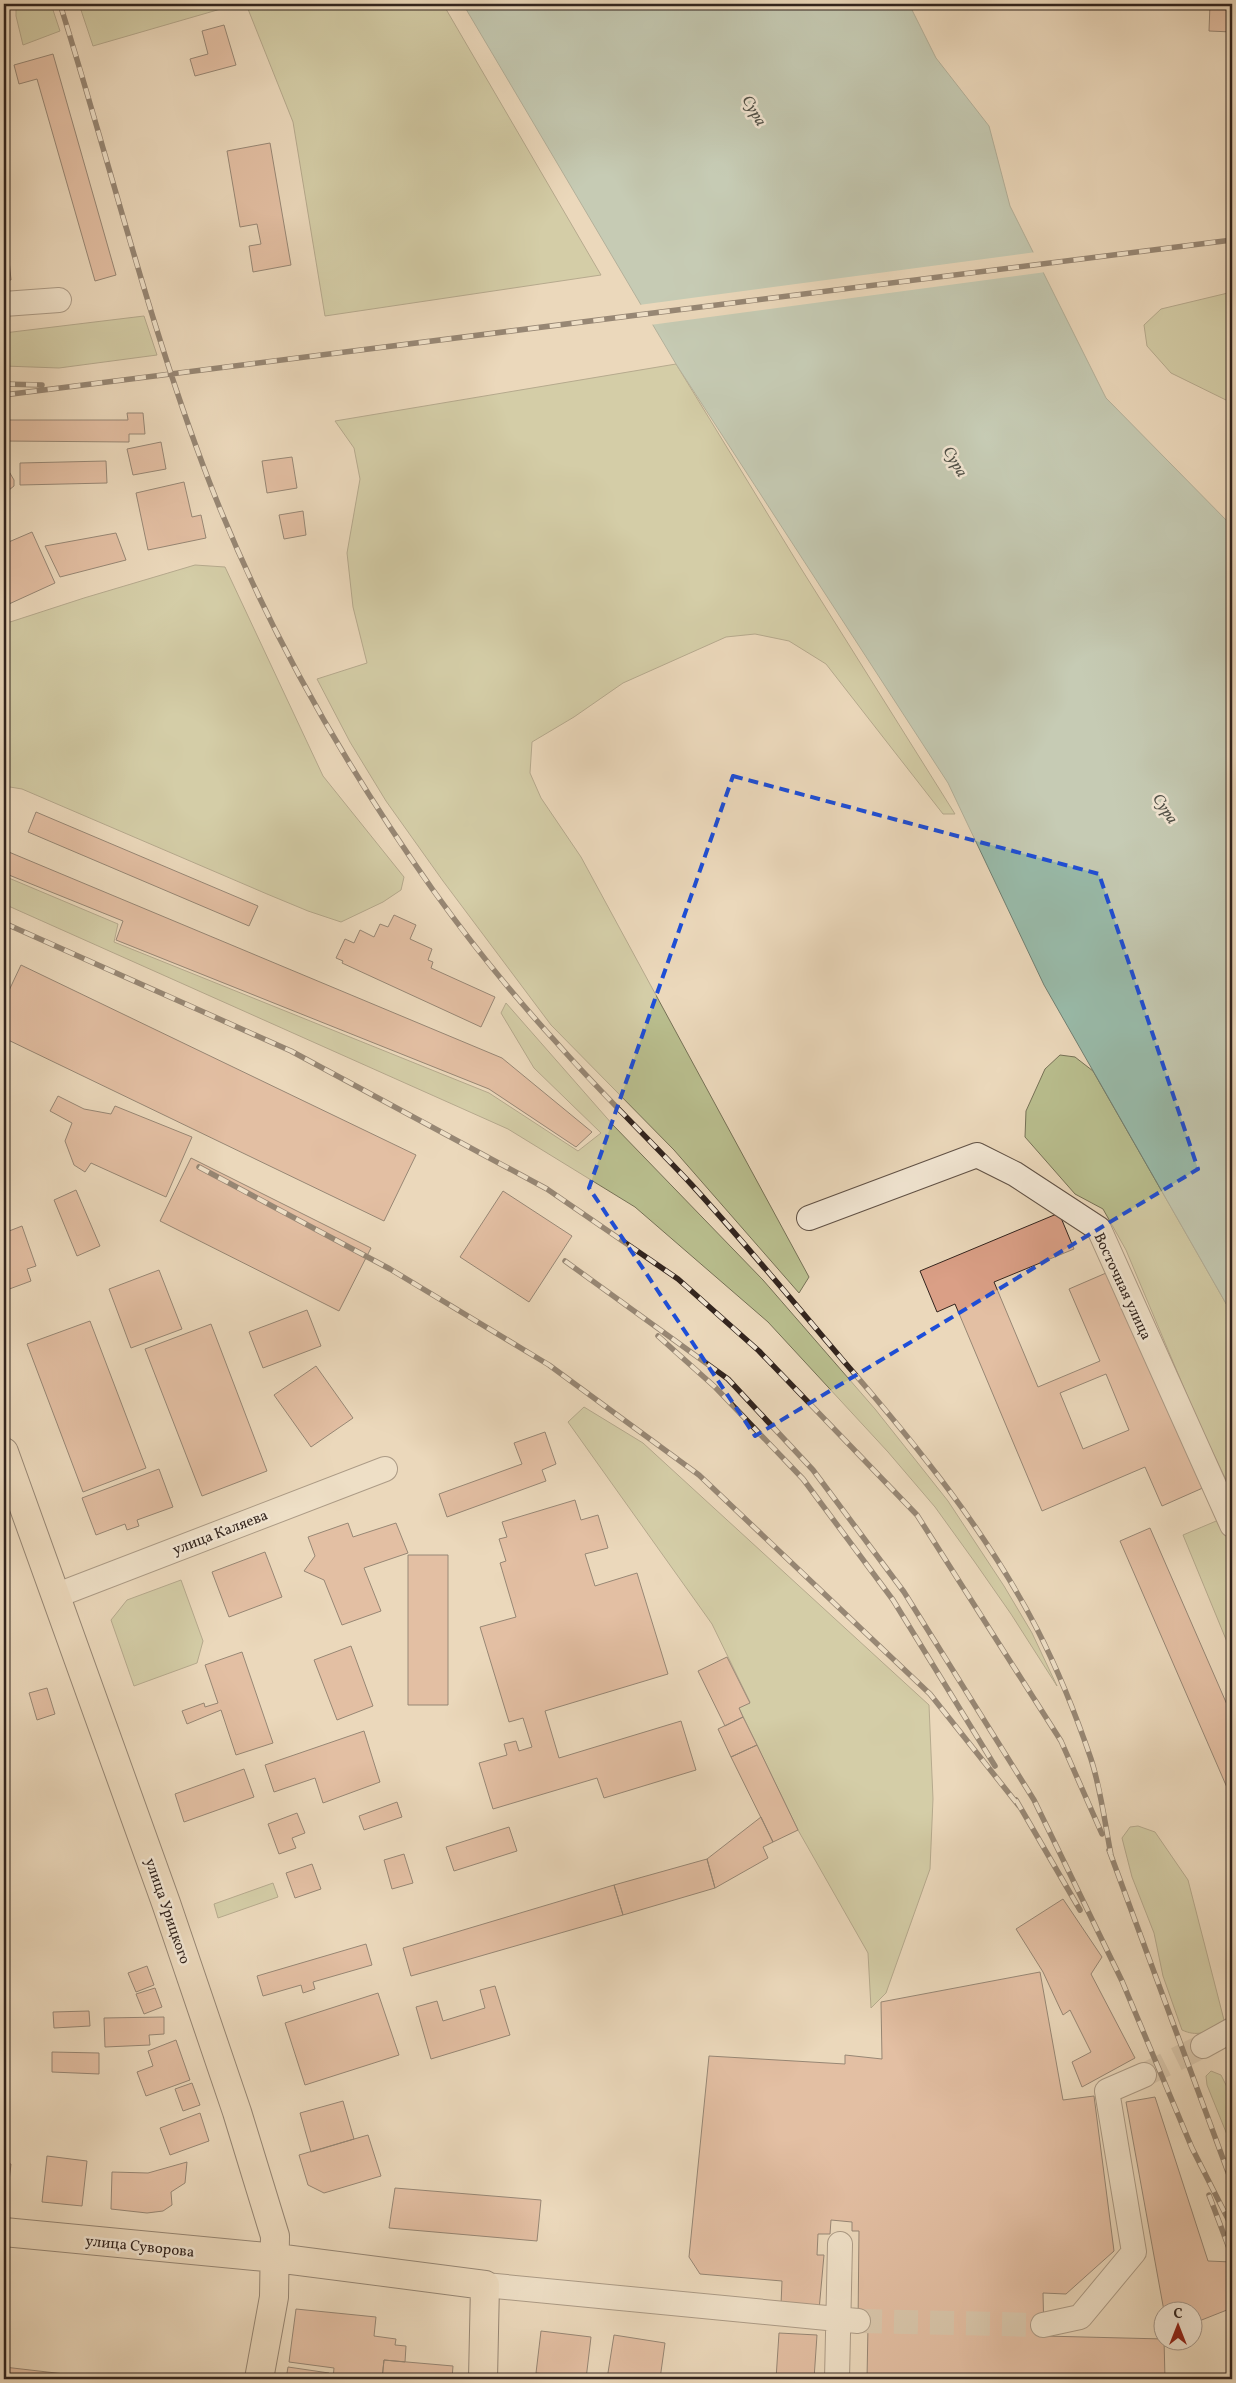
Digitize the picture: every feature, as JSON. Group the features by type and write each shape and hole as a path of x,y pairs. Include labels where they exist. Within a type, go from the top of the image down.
{"main road":[{"name":"улица Урицкого","path":"4,1452 163,1894 237,2112 275,2236 274,2297 259,2379"},
{"name":"улица Суворова","path":"4,2232 276,2258 485,2285"},
{"path":"483,2379 485,2285"}],"street":[{"path":"4,304 59,300"},
{"name":"Восточная улица","path":"809,1218 977,1156 1015,1174 1099,1230 1232,1525"},
{"name":"улица Каляева","path":"55,1596 385,1469"},
{"path":"1203,2046 1232,2030"},
{"path":"1043,2325 1080,2317 1134,2252 1107,2091 1144,2075"},
{"path":"837,2379 848,2320 840,2244"},
{"path":"485,2285 848,2320"}],"highlighted area":[{"path":"733,776 1099,874 1198,1169 755,1436 589,1188"}],"shaded area":[{"path":"16,4 51,4 60,31 23,45 16,16"},
{"path":"79,4 238,4 93,46"},
{"path":"246,4 443,4 601,275 325,316 293,122"},
{"path":"1232,292 1232,398 1228,401 1171,373 1147,346 1144,325 1161,309"},
{"path":"144,316 157,355 59,368 4,366 4,333"},
{"path":"676,364 955,814 943,814 826,664 789,641 755,634 726,637 623,683 574,717 532,742 530,773 541,798 581,857 809,1277 799,1293 674,1150 551,1025 443,881 386,801 350,742 317,679 367,663 353,607 347,553 360,479 354,448 335,421"},
{"path":"195,565 225,567 323,776 404,877 401,890 383,902 341,922 267,894 22,789 4,786 4,624"},
{"path":"4,876 118,924 114,942 489,1093 578,1151 601,1133 534,1068 501,1013 506,1003 613,1125 763,1280 875,1409 948,1501 1004,1586 1032,1633 1057,1686 1011,1614 935,1507 888,1452 768,1322 635,1207 508,1129 4,904"},
{"path":"1060,1055 1075,1057 1093,1071 1232,1314 1232,1492 1200,1426 1126,1250 1103,1209 1075,1194 1025,1137 1026,1111 1045,1069"},
{"path":"584,1407 643,1443 929,1705 933,1799 930,1869 886,1993 871,2008 868,1953 798,1830 739,1708 750,1702 712,1624 568,1422"},
{"path":"1221,1519 1232,1547 1232,1654 1183,1535"},
{"path":"181,1580 203,1641 197,1663 134,1686 111,1620 127,1600"},
{"path":"1138,1826 1155,1832 1188,1880 1224,2020 1221,2026 1206,2032 1192,2033 1182,2030 1163,1976 1154,1933 1132,1877 1122,1838 1130,1827"},
{"path":"273,1883 278,1897 218,1918 214,1904"},
{"path":"1211,2071 1221,2075 1232,2097 1232,2147 1207,2085 1206,2076"}],"water":[{"name":"Сура","path":"463,4 909,4 936,58 989,126 1010,206 1106,398 1232,526 1232,1314 1044,985 948,783 676,364"}],"pier":[{"path":"1036,252 1046,272 650,325 639,305"}],"building":[{"path":"1210,4 1232,4 1232,32 1209,31"},
{"path":"224,25 236,65 195,76 190,59 208,54 202,31"},
{"path":"53,54 116,275 95,281 37,79 19,84 14,65"},
{"path":"270,143 291,265 253,272 249,246 261,244 257,224 240,227 227,151"},
{"path":"4,209 11,280 4,280"},
{"path":"127,413 143,413 145,434 129,434 129,442 4,441 4,420 128,420"},
{"path":"161,442 166,469 133,475 127,449"},
{"path":"292,457 297,488 267,493 262,461"},
{"path":"106,461 107,483 20,485 20,463"},
{"path":"4,463 14,480 14,486 4,494"},
{"path":"184,482 192,517 201,515 206,538 148,550 136,493"},
{"path":"303,511 306,535 284,539 279,515"},
{"path":"32,532 55,583 9,604 4,592 4,544"},
{"path":"116,533 126,560 60,577 45,546"},
{"path":"36,812 258,906 249,926 28,832"},
{"path":"4,850 502,1058 592,1132 576,1147 489,1089 116,940 123,921 4,873"},
{"path":"394,915 416,925 410,939 432,949 428,960 433,962 431,968 495,997 481,1027 342,963 343,961 336,958 345,939 354,943 360,930 374,937 380,924 388,927"},
{"path":"21,965 416,1155 384,1221 4,1038 4,1001"},
{"path":"58,1096 84,1109 111,1114 115,1106 192,1137 166,1197 91,1163 85,1172 74,1165 65,1141 72,1123 50,1111"},
{"path":"191,1158 371,1248 339,1311 160,1221"},
{"path":"76,1190 100,1246 77,1256 54,1200"},
{"path":"503,1191 572,1236 529,1302 460,1257"},
{"path":"1059,1213 1074,1249 994,1282 1038,1387 1100,1361 1069,1289 1113,1270 1205,1487 1162,1506 1145,1467 1042,1511 955,1304 937,1312 920,1271","holes":["1106,1374 1129,1430 1083,1449 1060,1393"]},
{"path":"22,1226 36,1266 27,1269 31,1281 4,1291 4,1233"},
{"path":"159,1270 182,1329 131,1348 109,1289"},
{"path":"307,1310 321,1346 263,1368 249,1332"},
{"path":"90,1321 146,1468 83,1492 27,1344"},
{"path":"211,1324 267,1471 202,1496 145,1349"},
{"path":"316,1366 353,1418 311,1447 274,1395"},
{"path":"545,1432 556,1464 542,1470 546,1481 447,1517 439,1494 522,1464 514,1443"},
{"path":"159,1469 173,1507 137,1520 139,1526 127,1530 125,1524 96,1535 82,1498"},
{"path":"575,1500 581,1520 598,1515 608,1548 585,1554 595,1586 637,1573 668,1674 545,1711 559,1758 681,1721 696,1770 604,1798 597,1778 493,1809 479,1763 507,1755 504,1744 516,1741 519,1751 532,1747 523,1718 509,1722 480,1627 516,1617 500,1563 506,1561 499,1539 507,1537 502,1522"},
{"path":"348,1523 353,1537 396,1523 408,1553 364,1568 381,1611 342,1625 324,1580 304,1571 315,1556 308,1537"},
{"path":"1150,1528 1232,1716 1232,1799 1120,1541"},
{"path":"265,1552 282,1597 229,1617 212,1572"},
{"path":"408,1555 448,1555 448,1705 408,1705"},
{"path":"4,1643 9,1660 9,1669 4,1673"},
{"path":"351,1646 373,1706 337,1720 314,1660"},
{"path":"242,1652 273,1743 236,1755 221,1710 187,1724 182,1711 204,1703 205,1707 218,1703 205,1665"},
{"path":"727,1657 750,1703 739,1708 743,1717 725,1726 698,1671"},
{"path":"47,1688 55,1714 37,1720 29,1693"},
{"path":"743,1717 757,1745 731,1757 718,1729"},
{"path":"364,1731 380,1782 323,1803 315,1778 274,1792 265,1765"},
{"path":"757,1745 798,1830 773,1842 731,1757"},
{"path":"244,1769 254,1797 184,1822 175,1794"},
{"path":"397,1802 402,1817 364,1830 359,1816"},
{"path":"297,1813 305,1833 292,1838 296,1848 279,1854 268,1824"},
{"path":"761,1817 773,1842 763,1847 768,1858 715,1888 707,1859"},
{"path":"509,1827 517,1851 454,1871 446,1847"},
{"path":"404,1854 413,1883 392,1889 384,1860"},
{"path":"707,1859 715,1888 623,1915 614,1885"},
{"path":"312,1864 321,1889 295,1898 286,1873"},
{"path":"614,1885 623,1915 411,1976 403,1948"},
{"path":"1063,1899 1102,1957 1091,1974 1135,2058 1082,2087 1072,2062 1091,2052 1070,2010 1063,2015 1043,1972 1016,1929"},
{"path":"366,1944 372,1965 313,1982 315,1989 303,1993 301,1985 263,1996 257,1976"},
{"path":"147,1966 154,1985 136,1992 128,1973"},
{"path":"1040,1972 1063,2100 1094,2096 1114,2251 1066,2294 1043,2293 1044,2336 1154,2339 1154,2350 1164,2350 1165,2379 867,2379 868,2326 858,2326 859,2231 852,2231 852,2222 831,2220 830,2234 818,2234 817,2255 824,2255 819,2310 781,2305 782,2281 700,2274 689,2257 709,2056 845,2064 845,2055 882,2059 881,2002"},
{"path":"495,1986 510,2035 431,2059 416,2007 437,2001 443,2021 485,2008 480,1990"},
{"path":"155,1988 162,2007 144,2014 136,1994"},
{"path":"378,1993 399,2055 305,2085 285,2023"},
{"path":"89,2011 90,2026 54,2028 53,2012"},
{"path":"164,2017 164,2034 149,2035 150,2045 105,2047 104,2018"},
{"path":"176,2040 190,2080 146,2096 137,2072 153,2066 148,2051"},
{"path":"1232,2045 1232,2057 1227,2048"},
{"path":"52,2052 99,2053 99,2074 52,2072"},
{"path":"192,2083 200,2105 183,2111 175,2089"},
{"path":"1155,2097 1208,2261 1232,2262 1232,2308 1204,2319 1204,2300 1162,2300 1126,2102"},
{"path":"343,2101 354,2139 311,2152 300,2113"},
{"path":"200,2113 209,2141 170,2155 160,2128"},
{"path":"368,2135 381,2176 324,2193 308,2185 299,2155"},
{"path":"47,2156 87,2161 82,2206 42,2202"},
{"path":"187,2162 185,2183 171,2192 172,2205 163,2211 147,2213 111,2209 112,2172 148,2173"},
{"path":"4,2163 11,2164 7,2199 4,2198"},
{"path":"395,2188 541,2200 537,2241 389,2228"},
{"path":"296,2309 376,2317 374,2336 396,2339 395,2345 406,2346 405,2362 384,2360 382,2379 333,2379 334,2368 289,2362"},
{"path":"541,2331 591,2337 586,2379 536,2373"},
{"path":"779,2333 817,2335 814,2379 776,2379"},
{"path":"614,2335 665,2343 660,2379 607,2379"},
{"path":"384,2360 453,2366 452,2379 382,2379"},
{"path":"4,2367 108,2379 4,2379"},
{"path":"288,2367 329,2373 328,2379 286,2379"}],"tunnel":[{"path":"1144,2075 1203,2046"},
{"path":"858,2321 1043,2325"}],"railway":[{"path":"60,4 167,363 187,422 231,535 255,588 308,692 337,743 400,842 447,910 492,968 572,1060 691,1184 750,1251 900,1427 974,1524 1037,1629 1066,1693 1094,1771 1111,1855"},
{"path":"4,395 1232,240"},
{"path":"4,384 42,385"},
{"path":"4,923 291,1051 547,1189 678,1279 759,1351 917,1515 1061,1741 1102,1834"},
{"path":"199,1167 390,1269 549,1365 699,1475 930,1694 1019,1806"},
{"path":"565,1261 728,1379 813,1470 904,1592 1034,1800 1122,1981 1192,2148 1232,2227"},
{"path":"658,1336 715,1387 803,1479 893,1600 995,1766"},
{"path":"1016,1800 1080,1910"},
{"path":"1109,1850 1232,2183"},
{"path":"1209,2195 1232,2256"}]}
